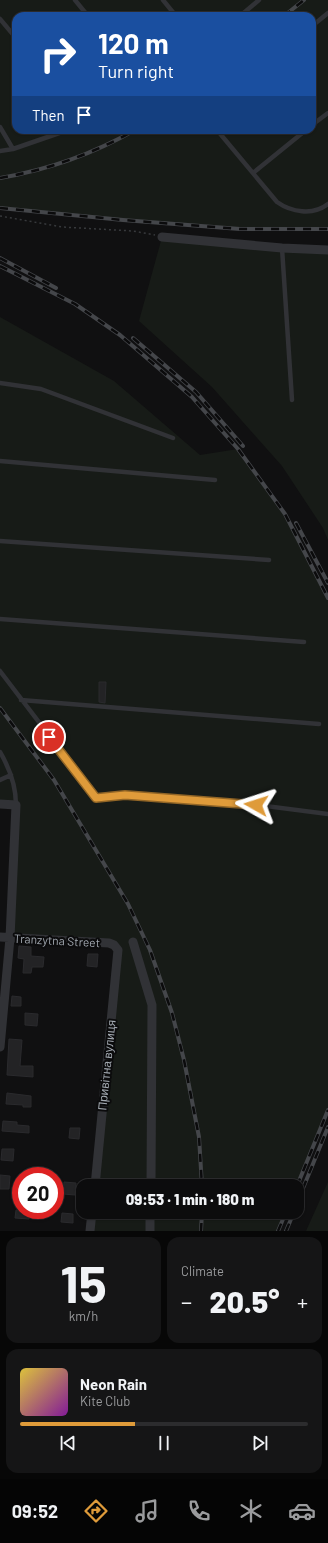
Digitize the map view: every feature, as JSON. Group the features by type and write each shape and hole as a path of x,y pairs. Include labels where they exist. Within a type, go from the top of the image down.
{"street":[{"path":"162,237 282,248 328,250"},
{"path":"0,804 16,805 10,938 0,1047"},
{"name":"Tranzytna Street","path":"0,937 109,943 114,945"},
{"path":"133,942 152,1005 151,1179"},
{"name":"Привітна вулиця","path":"95,1179 118,950 114,945"},
{"path":"90,1231 91,1219"},
{"path":"150,1219 150,1231"}],"lane":[{"path":"75,0 85,12"},
{"path":"163,0 173,12"},
{"path":"244,12 256,1"},
{"path":"316,23 328,13"},
{"path":"0,19 12,33"},
{"path":"316,122 328,112"},
{"path":"0,127 13,148"},
{"path":"0,151 56,134"},
{"path":"220,134 276,202 286,209 304,212 316,210 328,204"},
{"path":"253,173 301,134"},
{"path":"282,248 292,400"},
{"path":"0,383 41,389 173,438"},
{"path":"0,461 215,480"},
{"path":"0,541 269,560"},
{"path":"0,619 304,642"},
{"path":"0,671 96,798 125,795 242,803 328,814"},
{"path":"21,700 319,724"},
{"path":"0,752 7,764 16,790 16,805"},
{"path":"0,780 11,775"}],"path":[{"path":"0,216 62,227 134,231 162,237"}],"shaded area":[{"path":"0,0 328,0 328,229 240,229 123,220 0,208"},
{"path":"162,237 328,250 328,540 323,528 282,466 212,387 139,321"},
{"path":"0,317 114,381 200,455 238,449 285,514 328,598 328,1110 300,1179 96,1179 114,945 10,938 16,805 0,804"},
{"path":"328,1182 328,1231 306,1231"},
{"path":"91,1219 283,1219 278,1231 90,1231"}],"building":[{"path":"99,682 106,682 105,703 99,702"},
{"path":"19,946 31,947 31,956 44,957 43,967 32,967 31,973 23,973 24,959 18,958"},
{"path":"88,954 98,954 97,967 87,966"},
{"path":"12,996 21,997 21,1006 11,1006"},
{"path":"25,1013 38,1014 37,1026 25,1025"},
{"path":"9,1039 22,1040 20,1066 33,1066 33,1077 7,1075"},
{"path":"7,1093 31,1096 31,1107 6,1104"},
{"path":"3,1121 17,1122 17,1125 29,1126 29,1133 2,1131"},
{"path":"70,1128 80,1128 79,1139 69,1138"},
{"path":"2,1149 14,1149 13,1161 1,1160"},
{"path":"0,1175 10,1176 9,1189 0,1189"},
{"path":"64,1182 76,1183 75,1195 64,1194"},
{"path":"64,1213 73,1214 73,1223 61,1222 61,1219 64,1219"}],"railway":[{"path":"289,12 304,0"},
{"path":"0,178 52,166 86,154 128,134"},
{"path":"0,208 123,220 240,229 328,229"},
{"path":"0,258 56,288"},
{"path":"0,266 75,304 120,335 192,397 238,449 285,514 328,598"},
{"path":"133,338 196,392 243,446"},
{"path":"296,523 328,583"},
{"path":"0,708 54,780 128,904 150,950 172,1013 184,1060 199,1137 202,1179"},
{"path":"300,1179 328,1110"},
{"path":"304,1186 328,1127"},
{"path":"201,1231 202,1219"},
{"path":"278,1231 283,1219"},
{"path":"286,1231 291,1219"}],"route":[{"path":"49,737 96,798 125,795 256,805"}]}
